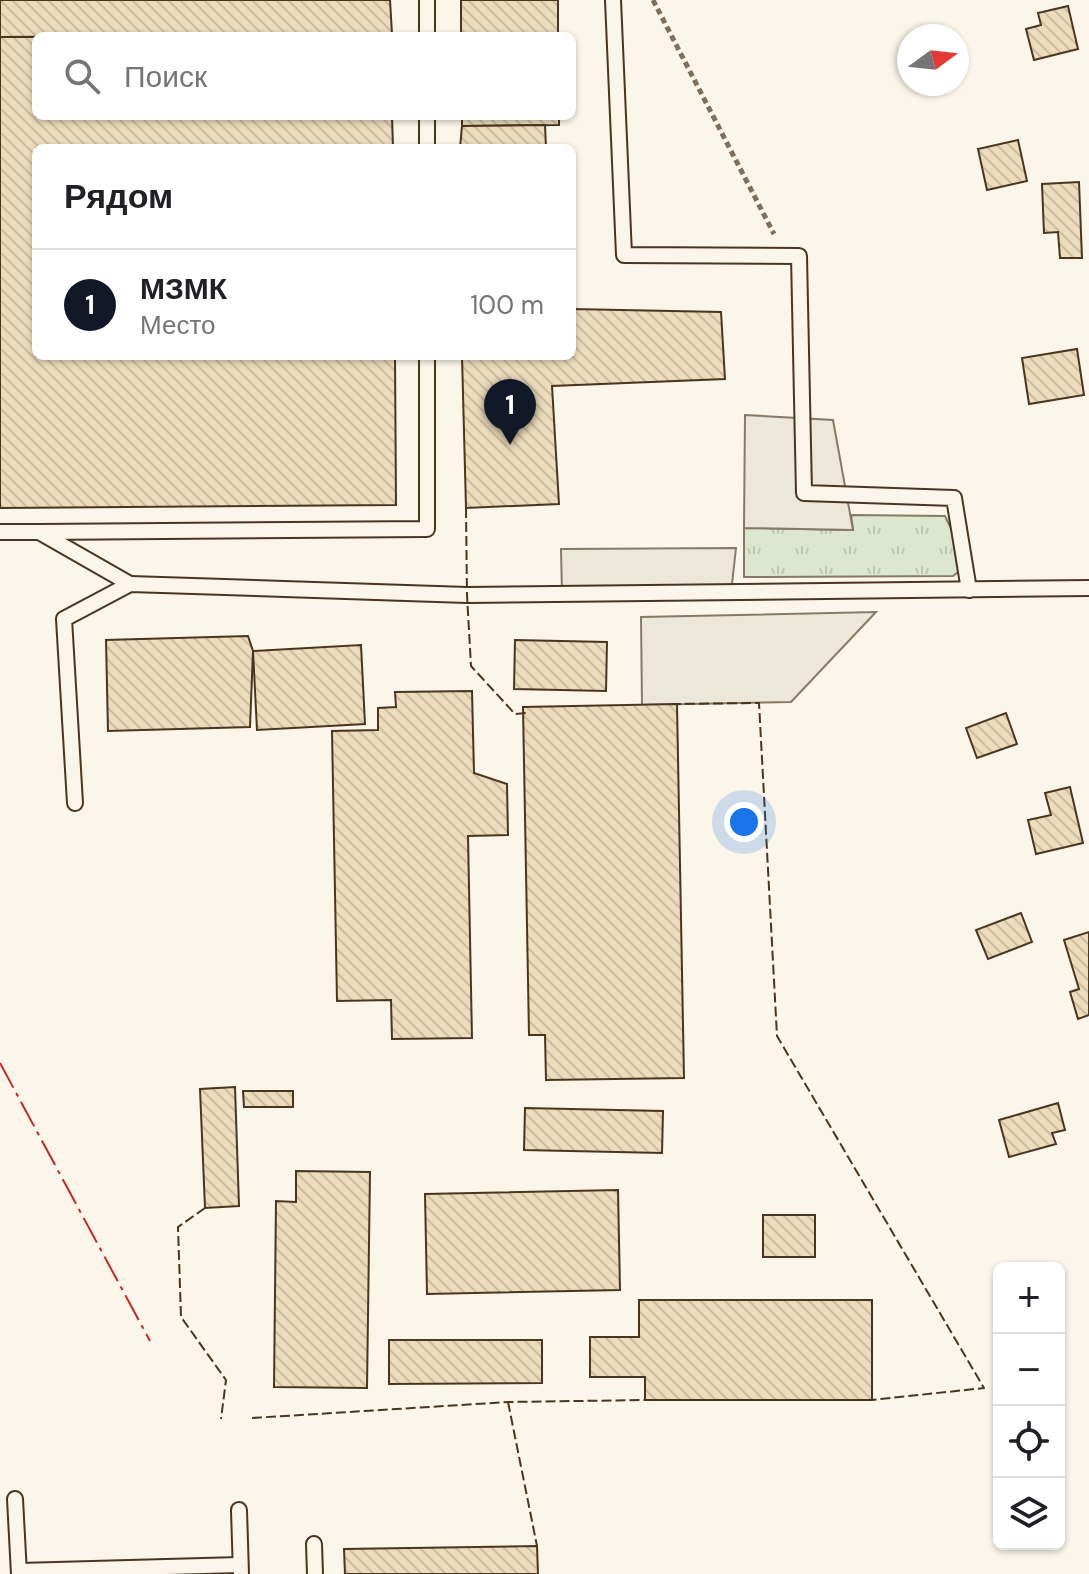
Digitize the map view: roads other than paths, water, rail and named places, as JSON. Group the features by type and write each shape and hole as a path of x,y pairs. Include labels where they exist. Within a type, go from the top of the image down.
{"lane":[{"path":"427,0 427,32"},
{"path":"613,0 624,255 799,256 804,493 954,498 969,590"},
{"path":"427,120 427,144"},
{"path":"0,532 427,529 427,360"},
{"path":"39,532 130,584 467,595 1089,588"},
{"path":"75,803 64,619 130,584"},
{"path":"15,1499 19,1572 241,1569 239,1510"},
{"path":"314,1544 315,1574"}],"place":[{"name":"МЗМК","path":"510,445"}]}
